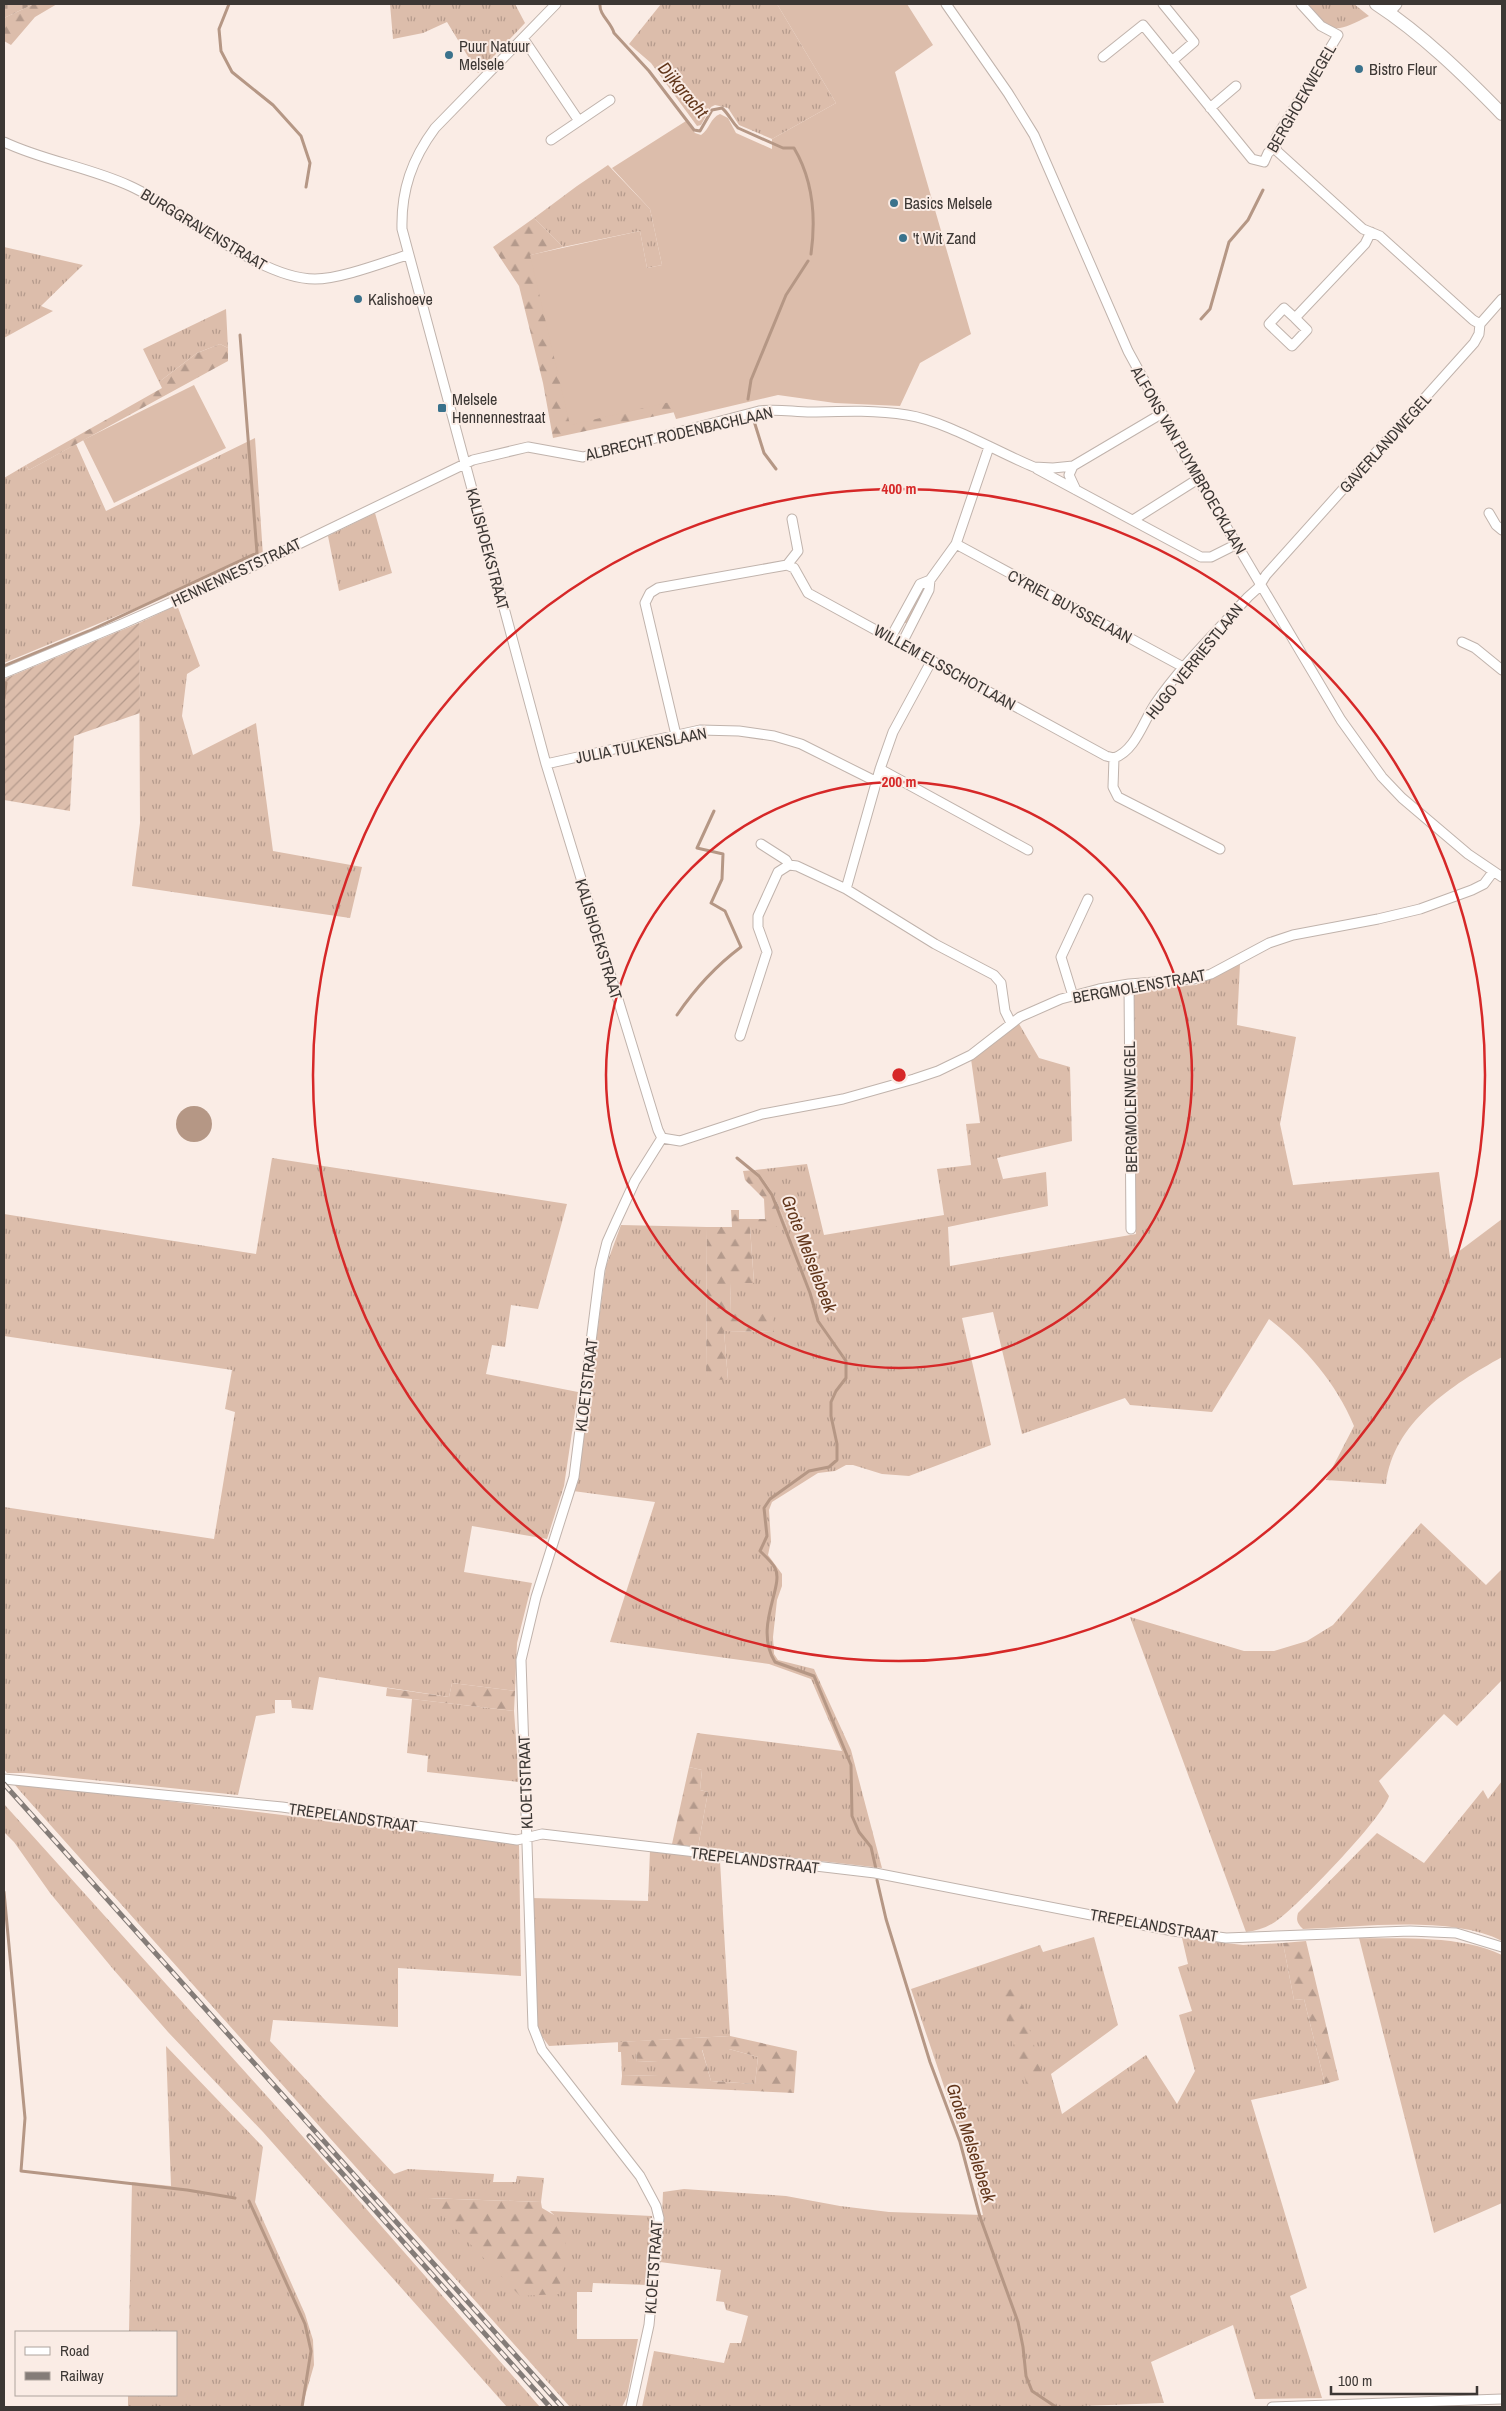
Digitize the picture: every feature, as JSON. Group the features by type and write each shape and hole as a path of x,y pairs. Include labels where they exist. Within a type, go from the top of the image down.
{"main road":[{"path":"1376,4 1392,8 1471,82 1502,114"}],"street":[{"name":"KALISHOEKSTRAAT","path":"556,4 435,128 419,149 406,183 401,210 402,230 407,256 466,464 546,764 655,1121 662,1138"},
{"name":"ALFONS VAN PUYMBROECKLAAN","path":"946,4 1008,93 1034,135 1128,351 1161,414 1238,544 1281,622 1341,720 1382,777 1402,798 1493,872"},
{"path":"1163,4 1194,42 1172,61"},
{"name":"BERGHOEKWEGEL","path":"1210,108 1252,159 1264,162 1268,153 1275,148 1276,138 1338,35 1321,26 1301,4"},
{"path":"1102,57 1143,25 1210,108 1236,86"},
{"path":"524,38 579,121"},
{"path":"551,140 610,100"},
{"name":"BURGGRAVENSTRAAT","path":"4,142 30,153 129,186 162,202 262,266 288,277 316,280 407,256"},
{"path":"1275,148 1363,229 1380,236 1472,320 1480,324"},
{"path":"1295,318 1364,244 1371,232"},
{"name":"GAVERLANDWEGEL","path":"1261,584 1266,575 1375,451 1474,343 1480,324 1502,299"},
{"name":"ALBRECHT RODENBACHLAAN","path":"466,464 528,446 582,457 769,410 816,412 834,410 909,415 928,421 1034,467 1077,492 1201,557 1211,557 1238,544"},
{"path":"1077,492 1071,484 1069,475 1073,466 1161,414"},
{"path":"902,643 929,590 930,580 956,544 989,447"},
{"name":"HENNENNESTSTRAAT","path":"4,673 247,569 466,464"},
{"name":"ALBRECHT RODENBACHLAAN","path":"1034,467 1073,466"},
{"path":"1132,520 1198,479"},
{"path":"1489,513 1492,520 1502,530"},
{"path":"676,735 644,604 650,592 658,588 787,566 798,551 792,519"},
{"name":"CYRIEL BUYSSELAAN","path":"956,544 1185,668"},
{"name":"WILLEM ELSSCHOTLAAN","path":"787,566 794,568 808,593 1106,756 1114,758"},
{"path":"891,637 920,584 930,580"},
{"name":"HUGO VERRIESTLAAN","path":"1114,758 1126,752 1155,704 1261,584"},
{"path":"1462,642 1475,648 1502,670"},
{"path":"846,889 880,769 893,732 932,660"},
{"name":"JULIA TULKENSLAAN","path":"546,764 700,730 739,731 774,736 801,744 877,782"},
{"path":"1114,758 1113,788 1118,797 1220,849"},
{"path":"880,769 1028,850"},
{"path":"761,844 786,860 789,865"},
{"path":"740,1036 767,952 758,927 758,916 778,872 789,865 797,866 846,889 935,944 994,975 1001,983 1005,1011 1011,1023"},
{"path":"1493,872 1502,877"},
{"name":"BERGMOLENSTRAAT","path":"662,1138 680,1141 690,1139 754,1116 842,1099 938,1071 971,1055 1011,1023 1036,1009 1073,996 1129,984 1194,979 1212,974 1269,943 1293,935 1387,917 1472,890 1484,884 1493,872"},
{"path":"1073,996 1061,957 1088,899"},
{"name":"BERGMOLENWEGEL","path":"1129,984 1131,1229"},
{"name":"KLOETSTRAAT","path":"631,2407 649,2325 659,2218 656,2206 640,2176 562,2077 542,2050 536,2038 532,2013 522,1660 526,1632 574,1477 600,1270 607,1242 636,1182 662,1138"},
{"name":"TREPELANDSTRAAT","path":"4,1779 282,1807 517,1840 542,1834 875,1873 1164,1929 1226,1938 1410,1931 1456,1933 1502,1947"},
{"path":"1272,2407 1502,2399"}],"green space":[{"path":"4,4 34,4 4,18"},
{"path":"34,4 57,4 35,17 11,45 4,41 4,18"},
{"path":"390,4 515,4 525,23 478,73 447,22 423,33 393,39"},
{"path":"661,4 777,4 836,103 772,139 739,125 728,108 715,105 711,107 701,125 697,126 651,63 629,44"},
{"path":"777,4 907,4 933,45 895,72 971,334 920,363 900,406 835,403 778,395 676,419 670,402 570,425 530,255 640,231 647,268 662,265 650,209 612,168 686,121 695,133 701,135 714,118 720,114 728,118 736,133 772,149 772,139 836,103"},
{"path":"1307,4 1354,4 1369,16 1341,28 1335,28 1322,22"},
{"path":"608,165 650,209 662,265 647,268 640,231 563,247 534,218"},
{"path":"534,218 563,247 531,255 671,401 675,412 553,438 543,383 519,286 493,247"},
{"path":"4,247 83,265 41,306 53,311 4,338"},
{"path":"226,309 228,348 220,344 197,353 159,382 143,349"},
{"path":"220,344 228,348 228,361 29,470 26,465 162,388 159,382 197,353"},
{"path":"194,385 226,448 114,503 83,440"},
{"path":"255,438 263,555 4,663 4,478 26,465 29,470 76,444 106,511"},
{"path":"375,513 392,573 339,591 328,536"},
{"path":"923,587 926,590 908,623 904,623"},
{"path":"177,605 200,666 187,674 182,716 193,755 256,723 273,851 362,867 350,918 132,886 140,823 139,623"},
{"path":"139,623 140,713 74,736 70,811 4,800 4,679"},
{"path":"1240,964 1237,1025 1296,1037 1280,1124 1293,1185 1439,1172 1450,1258 1502,1219 1502,1357 1445,1393 1413,1424 1400,1442 1391,1462 1386,1484 1326,1480 1354,1426 1347,1410 1319,1367 1283,1330 1269,1319 1212,1412 1130,1405 1125,1398 1022,1434 993,1312 962,1318 991,1445 909,1476 882,1474 853,1465 846,1465 835,1471 818,1473 772,1502 769,1510 771,1541 768,1555 782,1574 782,1586 777,1600 773,1637 774,1654 778,1660 814,1669 851,1750 882,1868 698,1847 708,1792 700,1790 702,1770 689,1767 697,1733 842,1751 811,1679 769,1664 610,1642 655,1502 573,1491 579,1472 606,1266 621,1225 707,1227 706,1379 728,1379 724,1331 773,1332 773,1314 731,1314 730,1283 754,1282 750,1227 787,1227 778,1204 761,1176 755,1170 807,1164 824,1235 944,1215 937,1169 971,1165 966,1124 980,1123 971,1059 1018,1022 1039,1058 1070,1067 1072,1141 997,1158 1003,1179 1046,1172 1048,1206 948,1227 950,1266 1136,1234 1130,989 1196,985"},
{"path":"272,1158 567,1204 538,1309 511,1305 505,1347 492,1345 486,1374 578,1392 564,1486 547,1539 472,1526 464,1572 532,1583 517,1643 515,1691 452,1683 449,1697 319,1677 313,1710 292,1708 291,1700 275,1700 275,1713 256,1716 238,1795 25,1773 7,1773 4,1769 4,1507 214,1539 235,1412 225,1409 232,1370 4,1336 4,1214 256,1254"},
{"path":"755,1170 761,1176 778,1204 787,1227 750,1227 754,1283 730,1283 731,1314 773,1314 774,1332 724,1331 728,1380 706,1379 707,1227 732,1227 731,1210 739,1210 739,1219 765,1219 764,1199 745,1180 743,1171"},
{"path":"1421,1523 1486,1585 1502,1569 1502,1680 1457,1726 1444,1714 1379,1781 1389,1796 1372,1823 1338,1862 1301,1900 1275,1922 1261,1929 1246,1932 1130,1617 1244,1651 1274,1651 1307,1641 1333,1625"},
{"path":"452,1683 515,1691 514,1711 386,1696 387,1688 449,1697"},
{"path":"412,1699 514,1711 519,1782 427,1772 428,1756 407,1753"},
{"path":"689,1767 702,1770 700,1790 708,1792 698,1847 672,1844"},
{"path":"1502,1781 1502,1941 1482,1933 1432,1925 1405,1924 1303,1929 1299,1925 1297,1920 1298,1913 1377,1833 1424,1863 1483,1790 1488,1799"},
{"path":"12,1782 519,1844 521,1976 398,1968 398,2027 273,2020 270,2041 394,2174 408,2169 494,2174 493,2182 516,2182 517,2176 544,2178 541,2202 426,2198 554,2215 550,2211 652,2216 648,2285 593,2283 592,2292 577,2292 577,2339 638,2339 627,2397 622,2407 570,2407"},
{"path":"4,1804 283,2114 540,2407 507,2407 263,2132 168,2032 50,1893 14,1842 4,1832"},
{"path":"650,1850 720,1861 730,2036 549,2046 538,2031 535,2012 531,1898 648,1901"},
{"path":"1094,1937 1118,2025 1051,2074 1062,2114 1146,2055 1177,2104 1195,2071 1179,2015 1192,2011 1178,1967 1188,1964 1182,1938 1243,1945 1283,1943 1294,2000 1304,1999 1325,2084 1251,2100 1307,2288 1290,2296 1322,2398 1255,2399 1233,2325 1151,2362 1164,2403 1054,2407 642,2407 654,2351 724,2363 730,2343 741,2343 748,2316 726,2310 724,2302 716,2301 721,2270 660,2262 663,2192 684,2189 786,2196 840,2206 889,2212 983,2215 975,2178 911,1989 1040,1945 1043,1952"},
{"path":"1359,1938 1450,1941 1468,1944 1502,1955 1502,2203 1434,2233"},
{"path":"1306,1941 1339,2080 1325,2084 1304,1999 1294,2000 1283,1943"},
{"path":"1017,1987 1044,2079 1028,2088 998,1993"},
{"path":"730,2036 797,2051 794,2093 621,2085 622,2076 658,2075 658,2061 637,2062 636,2052 618,2052 618,2042","holes":["729,2049 758,2057 755,2084 711,2081 702,2050"]},
{"path":"166,2046 263,2147 255,2202 305,2314 313,2340 314,2365 302,2407 128,2407 128,2396 178,2396 178,2331 129,2331 132,2182 171,2186"},
{"path":"702,2049 729,2049 758,2057 755,2084 711,2081"},
{"path":"636,2051 637,2062 658,2061 659,2075 622,2076 621,2052"},
{"path":"426,2198 541,2202 542,2208 554,2215 566,2239 559,2294 520,2296"}],"shaded area":[{"path":"194,1106 206,1112 212,1124 206,1136 194,1142 182,1136 176,1124 182,1112"}],"waterway":[{"path":"229,4 219,29 221,51 232,72 273,105 301,136 310,163 306,187"},
{"name":"Dijkgracht","path":"600,4 601,12 614,33 649,71 694,130 700,131 712,110 722,108 738,128 783,148 794,148 809,186 813,213 811,254"},
{"path":"1201,319 1210,309 1229,242 1248,220 1263,190"},
{"name":"Dijkgracht","path":"748,399 751,380 786,295 808,261"},
{"path":"4,666 89,631 257,553 240,335"},
{"name":"Dijkgracht","path":"754,421 764,453 776,469"},
{"path":"4,698 6,683"},
{"name":"Grote Melselebeek","path":"677,1015 706,978 741,947 725,911 711,903 722,879 723,854 697,848 714,811"},
{"name":"Grote Melselebeek","path":"737,1158 759,1176 772,1195 810,1293 818,1321 846,1361 846,1378 836,1391 831,1402 831,1416 837,1444 837,1460 829,1467 809,1471 770,1499 764,1508 767,1536 760,1551 774,1566 777,1576 768,1621 767,1635 769,1648 775,1662 814,1676 851,1765 852,1816 859,1832 871,1847 876,1869"},
{"name":"Grote Melselebeek","path":"877,1880 886,1919 930,2062 960,2142 980,2217 1018,2322 1026,2376 1032,2391 1056,2407"},
{"path":"4,1892 25,2118 21,2171 187,2190 235,2198"},
{"path":"249,2201 305,2324 311,2351 302,2407"}],"railway":[{"path":"4,1784 562,2407"},
{"path":"309,2136 550,2407"}],"place":[{"name":"Puur Natuur Melsele","path":"449,55"},
{"name":"Bistro Fleur","path":"1359,69"},
{"name":"Basics Melsele","path":"894,203"},
{"name":"'t Wit Zand","path":"903,238"},
{"name":"Kalishoeve","path":"358,299"},
{"name":"Melsele Hennennestraat","path":"442,408"}]}
